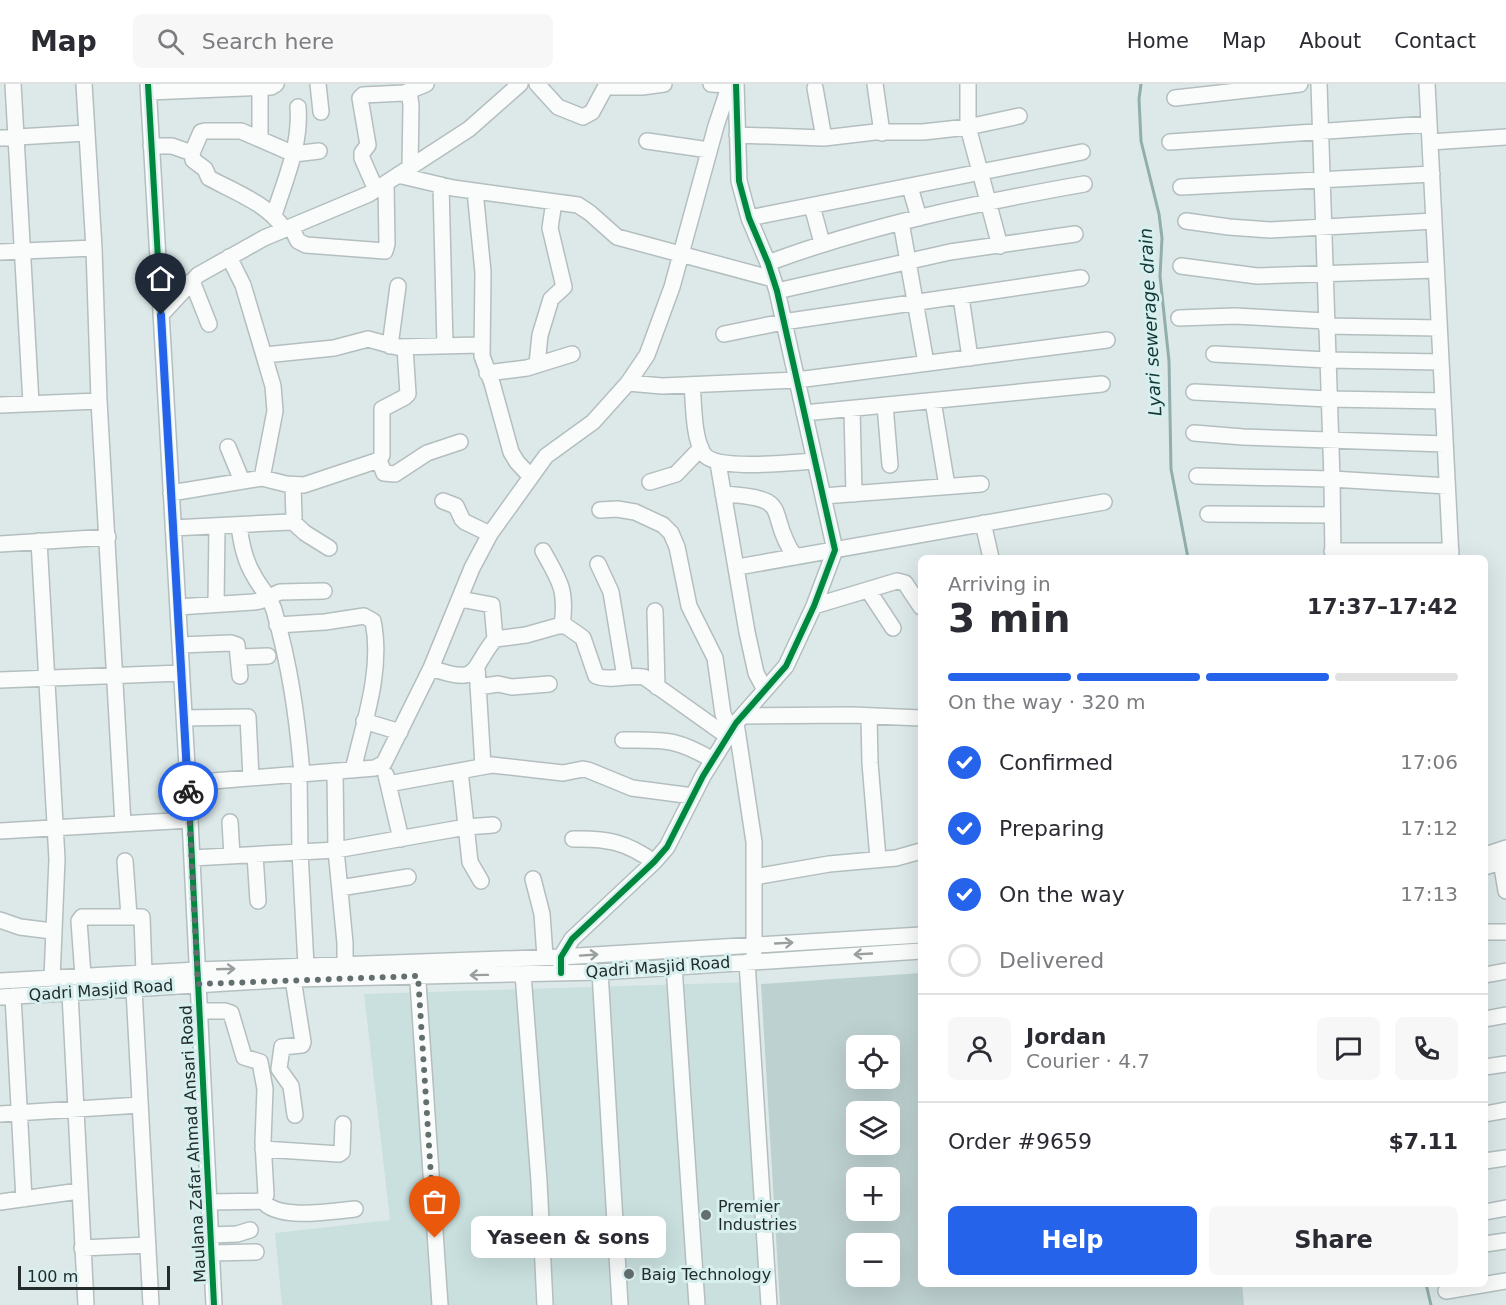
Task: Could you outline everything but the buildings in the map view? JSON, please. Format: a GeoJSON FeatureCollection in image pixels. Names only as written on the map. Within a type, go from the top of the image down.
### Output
{"type":"FeatureCollection","features":[{"type":"Feature","properties":{"kind":"street"},"geometry":{"type":"LineString","coordinates":[[13,84],[31,404]]}},
{"type":"Feature","properties":{"kind":"street"},"geometry":{"type":"LineString","coordinates":[[84,84],[123,824]]}},
{"type":"Feature","properties":{"kind":"street"},"geometry":{"type":"LineString","coordinates":[[318,84],[321,112]]}},
{"type":"Feature","properties":{"kind":"street"},"geometry":{"type":"LineString","coordinates":[[426,84],[409,92],[379,89],[363,95],[360,100],[368,145],[362,153],[362,158],[392,179],[578,205],[617,237],[681,254],[775,285],[908,262],[950,252],[1075,234]]}},
{"type":"Feature","properties":{"kind":"street"},"geometry":{"type":"LineString","coordinates":[[161,315],[192,281],[229,256],[392,179],[469,129],[520,84]]}},
{"type":"Feature","properties":{"kind":"street"},"geometry":{"type":"LineString","coordinates":[[537,84],[558,107],[583,117],[592,112],[605,88],[664,84]]}},
{"type":"Feature","properties":{"kind":"street"},"geometry":{"type":"LineString","coordinates":[[711,84],[732,84]]}},
{"type":"Feature","properties":{"kind":"street"},"geometry":{"type":"LineString","coordinates":[[553,957],[667,847],[693,796],[734,726],[786,666],[814,606],[835,550],[775,285],[749,218],[739,181],[732,84]]}},
{"type":"Feature","properties":{"kind":"street"},"geometry":{"type":"LineString","coordinates":[[188,783],[375,768],[384,763],[431,668],[472,568],[490,534],[546,456],[593,422],[628,383],[647,355],[672,287],[709,150],[732,84]]}},
{"type":"Feature","properties":{"kind":"street"},"geometry":{"type":"LineString","coordinates":[[875,84],[882,133]]}},
{"type":"Feature","properties":{"kind":"street"},"geometry":{"type":"LineString","coordinates":[[972,84],[969,127],[1000,246]]}},
{"type":"Feature","properties":{"kind":"street"},"geometry":{"type":"LineString","coordinates":[[1175,98],[1300,84]]}},
{"type":"Feature","properties":{"kind":"street"},"geometry":{"type":"LineString","coordinates":[[1319,84],[1331,440],[1332,555],[1451,555],[1427,84]]}},
{"type":"Feature","properties":{"kind":"street"},"geometry":{"type":"LineString","coordinates":[[148,88],[268,86],[260,138]]}},
{"type":"Feature","properties":{"kind":"street","name":"Maulana Zafar Ahmad Ansari Road"},"geometry":{"type":"LineString","coordinates":[[148,88],[188,783],[214,1305]]}},
{"type":"Feature","properties":{"kind":"street"},"geometry":{"type":"LineString","coordinates":[[815,88],[824,138]]}},
{"type":"Feature","properties":{"kind":"street"},"geometry":{"type":"LineString","coordinates":[[319,151],[294,154],[237,130],[203,131],[192,153],[193,159],[205,169],[209,178],[274,215],[298,241],[306,245],[385,251],[392,179],[411,105],[409,92]]}},
{"type":"Feature","properties":{"kind":"street"},"geometry":{"type":"LineString","coordinates":[[274,215],[294,154],[298,107]]}},
{"type":"Feature","properties":{"kind":"street"},"geometry":{"type":"LineString","coordinates":[[737,135],[824,138],[875,132],[969,127],[1019,116]]}},
{"type":"Feature","properties":{"kind":"street"},"geometry":{"type":"LineString","coordinates":[[1170,142],[1429,124]]}},
{"type":"Feature","properties":{"kind":"street"},"geometry":{"type":"LineString","coordinates":[[0,138],[87,133]]}},
{"type":"Feature","properties":{"kind":"street"},"geometry":{"type":"LineString","coordinates":[[1430,142],[1506,137]]}},
{"type":"Feature","properties":{"kind":"street"},"geometry":{"type":"LineString","coordinates":[[648,141],[709,150]]}},
{"type":"Feature","properties":{"kind":"street"},"geometry":{"type":"LineString","coordinates":[[152,146],[172,146],[192,153]]}},
{"type":"Feature","properties":{"kind":"street"},"geometry":{"type":"LineString","coordinates":[[749,218],[1082,152]]}},
{"type":"Feature","properties":{"kind":"street"},"geometry":{"type":"LineString","coordinates":[[1181,188],[1432,174]]}},
{"type":"Feature","properties":{"kind":"street"},"geometry":{"type":"LineString","coordinates":[[768,263],[822,243],[901,222],[990,201],[1084,184]]}},
{"type":"Feature","properties":{"kind":"street"},"geometry":{"type":"LineString","coordinates":[[441,185],[445,345]]}},
{"type":"Feature","properties":{"kind":"street"},"geometry":{"type":"LineString","coordinates":[[910,187],[919,218]]}},
{"type":"Feature","properties":{"kind":"street"},"geometry":{"type":"LineString","coordinates":[[475,191],[483,272],[482,356],[511,452],[516,462],[531,477]]}},
{"type":"Feature","properties":{"kind":"street"},"geometry":{"type":"LineString","coordinates":[[537,364],[540,335],[551,299],[564,287],[550,228],[554,202]]}},
{"type":"Feature","properties":{"kind":"street"},"geometry":{"type":"LineString","coordinates":[[812,206],[822,243]]}},
{"type":"Feature","properties":{"kind":"street"},"geometry":{"type":"LineString","coordinates":[[1186,221],[1270,230],[1323,225],[1434,221]]}},
{"type":"Feature","properties":{"kind":"street"},"geometry":{"type":"LineString","coordinates":[[901,222],[926,363]]}},
{"type":"Feature","properties":{"kind":"street"},"geometry":{"type":"LineString","coordinates":[[0,252],[93,248]]}},
{"type":"Feature","properties":{"kind":"street"},"geometry":{"type":"LineString","coordinates":[[229,256],[243,285],[273,386],[275,411],[262,478]]}},
{"type":"Feature","properties":{"kind":"street"},"geometry":{"type":"LineString","coordinates":[[1181,266],[1257,276],[1436,270]]}},
{"type":"Feature","properties":{"kind":"street"},"geometry":{"type":"LineString","coordinates":[[724,334],[783,322],[1081,278]]}},
{"type":"Feature","properties":{"kind":"street"},"geometry":{"type":"LineString","coordinates":[[192,281],[209,324]]}},
{"type":"Feature","properties":{"kind":"street"},"geometry":{"type":"LineString","coordinates":[[171,493],[262,478],[293,485],[317,482],[378,460],[382,455],[382,409],[408,394],[398,346],[398,285]]}},
{"type":"Feature","properties":{"kind":"street"},"geometry":{"type":"LineString","coordinates":[[961,297],[970,358]]}},
{"type":"Feature","properties":{"kind":"street"},"geometry":{"type":"LineString","coordinates":[[1179,318],[1235,316],[1326,324],[1439,328]]}},
{"type":"Feature","properties":{"kind":"street"},"geometry":{"type":"LineString","coordinates":[[265,355],[334,348],[368,339],[398,346],[481,345]]}},
{"type":"Feature","properties":{"kind":"street"},"geometry":{"type":"LineString","coordinates":[[628,383],[662,386],[797,380],[1107,340]]}},
{"type":"Feature","properties":{"kind":"street"},"geometry":{"type":"LineString","coordinates":[[487,373],[527,368],[572,354]]}},
{"type":"Feature","properties":{"kind":"street"},"geometry":{"type":"LineString","coordinates":[[1214,354],[1327,360],[1441,362]]}},
{"type":"Feature","properties":{"kind":"street"},"geometry":{"type":"LineString","coordinates":[[804,413],[1102,384]]}},
{"type":"Feature","properties":{"kind":"street"},"geometry":{"type":"LineString","coordinates":[[692,385],[695,424],[701,448],[707,459],[718,463],[749,464],[815,461]]}},
{"type":"Feature","properties":{"kind":"street"},"geometry":{"type":"LineString","coordinates":[[1194,392],[1328,399],[1443,401]]}},
{"type":"Feature","properties":{"kind":"street"},"geometry":{"type":"LineString","coordinates":[[0,405],[99,401]]}},
{"type":"Feature","properties":{"kind":"street"},"geometry":{"type":"LineString","coordinates":[[933,401],[946,486]]}},
{"type":"Feature","properties":{"kind":"street"},"geometry":{"type":"LineString","coordinates":[[885,405],[890,465]]}},
{"type":"Feature","properties":{"kind":"street"},"geometry":{"type":"LineString","coordinates":[[852,409],[854,494]]}},
{"type":"Feature","properties":{"kind":"street"},"geometry":{"type":"LineString","coordinates":[[1194,433],[1445,444]]}},
{"type":"Feature","properties":{"kind":"street"},"geometry":{"type":"LineString","coordinates":[[378,460],[384,473],[395,474],[427,453],[460,442]]}},
{"type":"Feature","properties":{"kind":"street"},"geometry":{"type":"LineString","coordinates":[[228,447],[242,481]]}},
{"type":"Feature","properties":{"kind":"street"},"geometry":{"type":"LineString","coordinates":[[650,482],[676,474],[701,448]]}},
{"type":"Feature","properties":{"kind":"street"},"geometry":{"type":"LineString","coordinates":[[718,463],[753,662],[759,681],[765,690]]}},
{"type":"Feature","properties":{"kind":"street"},"geometry":{"type":"LineString","coordinates":[[1197,476],[1332,479],[1447,486]]}},
{"type":"Feature","properties":{"kind":"street"},"geometry":{"type":"LineString","coordinates":[[823,496],[981,484]]}},
{"type":"Feature","properties":{"kind":"street"},"geometry":{"type":"LineString","coordinates":[[173,528],[285,524],[294,518],[293,485]]}},
{"type":"Feature","properties":{"kind":"street"},"geometry":{"type":"LineString","coordinates":[[723,494],[751,496],[770,503],[776,508],[787,543],[795,557]]}},
{"type":"Feature","properties":{"kind":"street"},"geometry":{"type":"LineString","coordinates":[[443,501],[456,506],[465,522],[490,534]]}},
{"type":"Feature","properties":{"kind":"street"},"geometry":{"type":"LineString","coordinates":[[738,567],[1104,502]]}},
{"type":"Feature","properties":{"kind":"street"},"geometry":{"type":"LineString","coordinates":[[600,510],[617,509],[635,512],[663,525],[671,533],[677,547],[689,606],[715,658],[723,714],[734,726],[754,842],[754,944],[751,962],[769,1305]]}},
{"type":"Feature","properties":{"kind":"street"},"geometry":{"type":"LineString","coordinates":[[1208,514],[1331,515]]}},
{"type":"Feature","properties":{"kind":"street"},"geometry":{"type":"LineString","coordinates":[[292,521],[305,533],[329,548]]}},
{"type":"Feature","properties":{"kind":"street"},"geometry":{"type":"LineString","coordinates":[[982,524],[990,555]]}},
{"type":"Feature","properties":{"kind":"street"},"geometry":{"type":"LineString","coordinates":[[239,525],[242,546],[249,565],[274,609],[294,692],[300,774],[300,852],[306,966]]}},
{"type":"Feature","properties":{"kind":"street"},"geometry":{"type":"LineString","coordinates":[[216,604],[217,526]]}},
{"type":"Feature","properties":{"kind":"street"},"geometry":{"type":"LineString","coordinates":[[0,544],[108,537]]}},
{"type":"Feature","properties":{"kind":"street"},"geometry":{"type":"LineString","coordinates":[[39,541],[57,867],[52,931],[52,978]]}},
{"type":"Feature","properties":{"kind":"street"},"geometry":{"type":"LineString","coordinates":[[543,551],[563,590],[565,606],[562,626]]}},
{"type":"Feature","properties":{"kind":"street"},"geometry":{"type":"LineString","coordinates":[[598,564],[611,592],[625,677]]}},
{"type":"Feature","properties":{"kind":"street"},"geometry":{"type":"LineString","coordinates":[[814,606],[901,581],[905,583],[918,602]]}},
{"type":"Feature","properties":{"kind":"street"},"geometry":{"type":"LineString","coordinates":[[868,590],[893,628]]}},
{"type":"Feature","properties":{"kind":"street"},"geometry":{"type":"LineString","coordinates":[[178,607],[254,602],[280,592],[324,591]]}},
{"type":"Feature","properties":{"kind":"street"},"geometry":{"type":"LineString","coordinates":[[431,668],[461,675],[472,672],[477,668],[495,639],[492,605],[460,599]]}},
{"type":"Feature","properties":{"kind":"street"},"geometry":{"type":"LineString","coordinates":[[655,611],[657,687]]}},
{"type":"Feature","properties":{"kind":"street"},"geometry":{"type":"LineString","coordinates":[[277,625],[369,617],[373,621],[376,657],[353,770]]}},
{"type":"Feature","properties":{"kind":"street"},"geometry":{"type":"LineString","coordinates":[[495,639],[526,635],[562,626],[583,638],[596,676],[608,679],[644,677],[657,687],[734,726],[869,716],[918,718]]}},
{"type":"Feature","properties":{"kind":"street"},"geometry":{"type":"LineString","coordinates":[[180,645],[237,645],[240,676]]}},
{"type":"Feature","properties":{"kind":"street"},"geometry":{"type":"LineString","coordinates":[[238,657],[268,656]]}},
{"type":"Feature","properties":{"kind":"street"},"geometry":{"type":"LineString","coordinates":[[477,668],[483,766]]}},
{"type":"Feature","properties":{"kind":"street"},"geometry":{"type":"LineString","coordinates":[[0,680],[182,673]]}},
{"type":"Feature","properties":{"kind":"street"},"geometry":{"type":"LineString","coordinates":[[478,687],[498,684],[512,687],[549,684]]}},
{"type":"Feature","properties":{"kind":"street"},"geometry":{"type":"LineString","coordinates":[[869,716],[878,860]]}},
{"type":"Feature","properties":{"kind":"street"},"geometry":{"type":"LineString","coordinates":[[184,718],[248,717],[251,778]]}},
{"type":"Feature","properties":{"kind":"street"},"geometry":{"type":"LineString","coordinates":[[364,721],[400,732]]}},
{"type":"Feature","properties":{"kind":"street"},"geometry":{"type":"LineString","coordinates":[[623,740],[673,741],[686,745],[713,760]]}},
{"type":"Feature","properties":{"kind":"street"},"geometry":{"type":"LineString","coordinates":[[384,763],[401,839]]}},
{"type":"Feature","properties":{"kind":"street"},"geometry":{"type":"LineString","coordinates":[[388,784],[483,766],[563,773],[583,769],[632,788],[693,796]]}},
{"type":"Feature","properties":{"kind":"street"},"geometry":{"type":"LineString","coordinates":[[335,771],[336,850],[345,964]]}},
{"type":"Feature","properties":{"kind":"street"},"geometry":{"type":"LineString","coordinates":[[460,771],[470,862],[480,881]]}},
{"type":"Feature","properties":{"kind":"street"},"geometry":{"type":"LineString","coordinates":[[0,831],[190,820]]}},
{"type":"Feature","properties":{"kind":"street"},"geometry":{"type":"LineString","coordinates":[[230,822],[231,856]]}},
{"type":"Feature","properties":{"kind":"street"},"geometry":{"type":"LineString","coordinates":[[192,858],[336,850],[466,827],[493,825]]}},
{"type":"Feature","properties":{"kind":"street"},"geometry":{"type":"LineString","coordinates":[[573,839],[612,840],[654,862]]}},
{"type":"Feature","properties":{"kind":"street"},"geometry":{"type":"LineString","coordinates":[[754,877],[829,864],[896,858],[918,852]]}},
{"type":"Feature","properties":{"kind":"street"},"geometry":{"type":"LineString","coordinates":[[255,855],[258,901]]}},
{"type":"Feature","properties":{"kind":"street"},"geometry":{"type":"LineString","coordinates":[[1488,855],[1504,856]]}},
{"type":"Feature","properties":{"kind":"street"},"geometry":{"type":"LineString","coordinates":[[1488,865],[1504,856]]}},
{"type":"Feature","properties":{"kind":"street"},"geometry":{"type":"LineString","coordinates":[[1504,856],[1506,891]]}},
{"type":"Feature","properties":{"kind":"street"},"geometry":{"type":"LineString","coordinates":[[125,861],[129,916]]}},
{"type":"Feature","properties":{"kind":"street"},"geometry":{"type":"LineString","coordinates":[[340,888],[408,877]]}},
{"type":"Feature","properties":{"kind":"street"},"geometry":{"type":"LineString","coordinates":[[533,879],[553,957],[561,973]]}},
{"type":"Feature","properties":{"kind":"street"},"geometry":{"type":"LineString","coordinates":[[83,976],[80,918],[140,916],[143,920],[144,973]]}},
{"type":"Feature","properties":{"kind":"street"},"geometry":{"type":"LineString","coordinates":[[0,920],[20,927],[52,931]]}},
{"type":"Feature","properties":{"kind":"street"},"geometry":{"type":"LineString","coordinates":[[1488,932],[1506,932]]}},
{"type":"Feature","properties":{"kind":"street","name":"Qadri Masjid Road"},"geometry":{"type":"LineString","coordinates":[[0,981],[144,973],[198,977],[293,979],[553,957],[918,934]]}},
{"type":"Feature","properties":{"kind":"street","name":"Qadri Masjid Road"},"geometry":{"type":"LineString","coordinates":[[7,997],[134,990],[198,977],[345,964],[523,974],[600,972],[918,951]]}},
{"type":"Feature","properties":{"kind":"street"},"geometry":{"type":"LineString","coordinates":[[674,966],[697,1305]]}},
{"type":"Feature","properties":{"kind":"street"},"geometry":{"type":"LineString","coordinates":[[417,969],[440,1305]]}},
{"type":"Feature","properties":{"kind":"street"},"geometry":{"type":"LineString","coordinates":[[600,972],[620,1305]]}},
{"type":"Feature","properties":{"kind":"street"},"geometry":{"type":"LineString","coordinates":[[1488,975],[1506,972]]}},
{"type":"Feature","properties":{"kind":"street"},"geometry":{"type":"LineString","coordinates":[[523,974],[539,1181],[545,1305]]}},
{"type":"Feature","properties":{"kind":"street"},"geometry":{"type":"LineString","coordinates":[[293,979],[303,1042],[302,1046],[282,1047],[279,1066],[280,1073],[291,1086],[295,1115]]}},
{"type":"Feature","properties":{"kind":"street"},"geometry":{"type":"LineString","coordinates":[[134,990],[151,1305]]}},
{"type":"Feature","properties":{"kind":"street"},"geometry":{"type":"LineString","coordinates":[[70,993],[86,1305]]}},
{"type":"Feature","properties":{"kind":"street"},"geometry":{"type":"LineString","coordinates":[[7,997],[20,1112],[24,1199]]}},
{"type":"Feature","properties":{"kind":"street"},"geometry":{"type":"LineString","coordinates":[[199,1011],[231,1013],[244,1057],[260,1062],[265,1099],[263,1149],[267,1189],[263,1201]]}},
{"type":"Feature","properties":{"kind":"street"},"geometry":{"type":"LineString","coordinates":[[1488,1018],[1506,1015]]}},
{"type":"Feature","properties":{"kind":"street"},"geometry":{"type":"LineString","coordinates":[[1488,1066],[1506,1064]]}},
{"type":"Feature","properties":{"kind":"street"},"geometry":{"type":"LineString","coordinates":[[0,1114],[140,1105]]}},
{"type":"Feature","properties":{"kind":"street"},"geometry":{"type":"LineString","coordinates":[[1488,1113],[1506,1110]]}},
{"type":"Feature","properties":{"kind":"street"},"geometry":{"type":"LineString","coordinates":[[263,1149],[339,1154],[342,1152],[343,1124]]}},
{"type":"Feature","properties":{"kind":"street"},"geometry":{"type":"LineString","coordinates":[[1488,1161],[1506,1158]]}},
{"type":"Feature","properties":{"kind":"street"},"geometry":{"type":"LineString","coordinates":[[0,1202],[79,1191]]}},
{"type":"Feature","properties":{"kind":"street"},"geometry":{"type":"LineString","coordinates":[[209,1202],[263,1201]]}},
{"type":"Feature","properties":{"kind":"street"},"geometry":{"type":"LineString","coordinates":[[263,1201],[267,1206],[280,1212],[355,1209]]}},
{"type":"Feature","properties":{"kind":"street"},"geometry":{"type":"LineString","coordinates":[[1488,1211],[1506,1208]]}},
{"type":"Feature","properties":{"kind":"street"},"geometry":{"type":"LineString","coordinates":[[211,1235],[237,1234],[250,1230]]}},
{"type":"Feature","properties":{"kind":"street"},"geometry":{"type":"LineString","coordinates":[[1488,1244],[1506,1241]]}},
{"type":"Feature","properties":{"kind":"street"},"geometry":{"type":"LineString","coordinates":[[82,1248],[148,1245]]}},
{"type":"Feature","properties":{"kind":"street"},"geometry":{"type":"LineString","coordinates":[[212,1253],[256,1252]]}},
{"type":"Feature","properties":{"kind":"street"},"geometry":{"type":"LineString","coordinates":[[1488,1284],[1506,1281]]}},
{"type":"Feature","properties":{"kind":"street"},"geometry":{"type":"LineString","coordinates":[[1446,1291],[1470,1287]]}},
{"type":"Feature","properties":{"kind":"shaded area"},"geometry":{"type":"Polygon","coordinates":[[[918,973],[918,1287],[1242,1287],[1244,1305],[780,1305],[761,984],[918,973]]]}},
{"type":"Feature","properties":{"kind":"shaded area"},"geometry":{"type":"Polygon","coordinates":[[[754,982],[773,1305],[282,1305],[275,1233],[390,1220],[364,994],[754,982]]]}},
{"type":"Feature","properties":{"kind":"waterway","name":"Lyari sewerage drain"},"geometry":{"type":"LineString","coordinates":[[1141,84],[1139,99],[1141,141],[1159,214],[1162,238],[1160,276],[1169,361],[1171,469],[1187,555]]}},
{"type":"Feature","properties":{"kind":"waterway","name":"Lyari sewerage drain"},"geometry":{"type":"LineString","coordinates":[[1427,1287],[1431,1305]]}},
{"type":"Feature","properties":{"kind":"cycle path"},"geometry":{"type":"LineString","coordinates":[[148,84],[190,820],[214,1305]]}},
{"type":"Feature","properties":{"kind":"cycle path"},"geometry":{"type":"LineString","coordinates":[[561,973],[561,957],[572,939],[667,847],[703,776],[736,723],[786,666],[814,606],[835,550],[777,291],[749,218],[739,181],[736,84]]}},
{"type":"Feature","properties":{"kind":"way so far"},"geometry":{"type":"LineString","coordinates":[[188,791],[198,984],[418,976],[435,1238]]}},
{"type":"Feature","properties":{"kind":"place","name":"Premier Industries"},"geometry":{"type":"Point","coordinates":[706,1215]}},
{"type":"Feature","properties":{"kind":"place","name":"Yaseen & sons"},"geometry":{"type":"Point","coordinates":[435,1238]}},
{"type":"Feature","properties":{"kind":"place","name":"Baig Technology"},"geometry":{"type":"Point","coordinates":[629,1274]}},
{"type":"Feature","properties":{"kind":"route"},"geometry":{"type":"LineString","coordinates":[[161,315],[188,791]]}}]}
